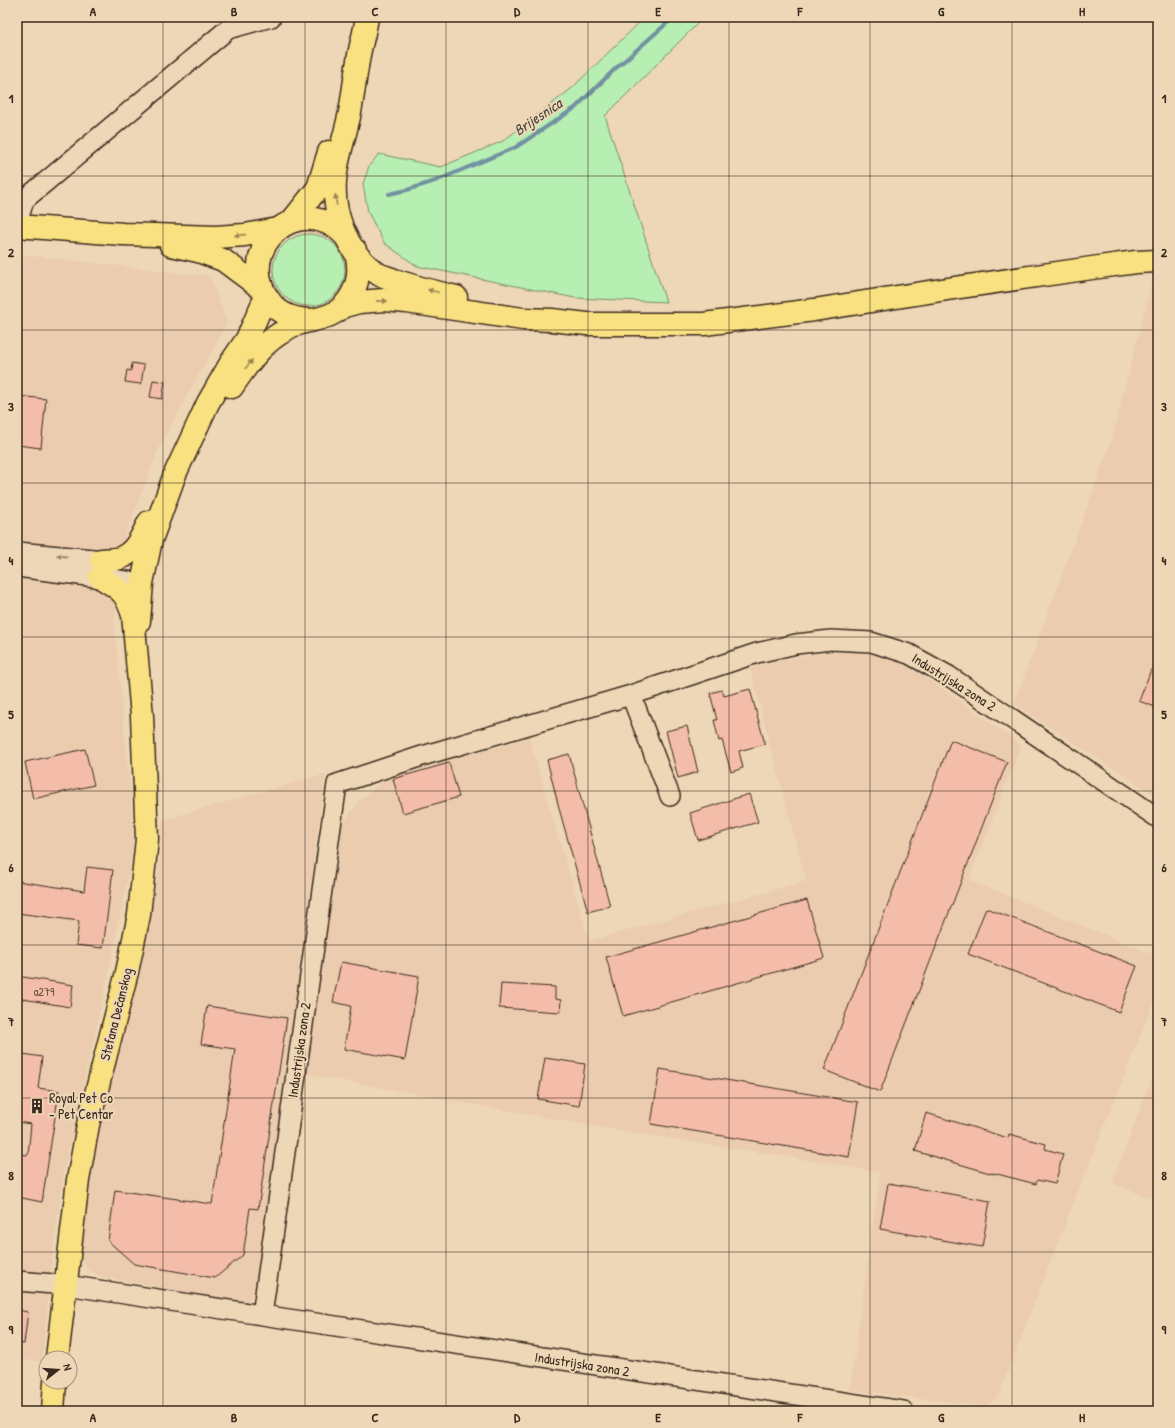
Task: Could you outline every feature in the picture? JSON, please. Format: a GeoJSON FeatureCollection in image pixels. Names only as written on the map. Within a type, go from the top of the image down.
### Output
{"type":"FeatureCollection","features":[{"type":"Feature","properties":{"kind":"main road"},"geometry":{"type":"LineString","coordinates":[[184,452],[245,369],[267,343],[292,326],[332,314],[344,306],[353,294],[358,280],[358,265],[338,213],[335,194],[336,172],[350,113],[358,60],[366,24]]}},
{"type":"Feature","properties":{"kind":"main road"},"geometry":{"type":"LineString","coordinates":[[318,319],[303,320],[288,316],[275,308],[264,292],[258,276],[258,263],[262,250],[269,238],[285,226],[318,188],[339,113],[358,60]]}},
{"type":"Feature","properties":{"kind":"main road"},"geometry":{"type":"LineString","coordinates":[[17,225],[38,228],[123,234],[215,237],[245,235],[285,226],[306,219],[321,221],[335,227],[370,268],[382,275],[401,282],[552,320]]}},
{"type":"Feature","properties":{"kind":"main road"},"geometry":{"type":"LineString","coordinates":[[123,234],[198,251],[224,260],[264,292]]}},
{"type":"Feature","properties":{"kind":"main road"},"geometry":{"type":"LineString","coordinates":[[344,306],[375,300],[407,302],[522,319],[552,320],[587,324],[704,324],[814,310],[1092,268],[1136,262],[1158,262]]}},
{"type":"Feature","properties":{"kind":"main road"},"geometry":{"type":"LineString","coordinates":[[139,669],[139,624],[144,573],[151,540],[159,515],[184,452],[208,403],[232,361],[247,339],[264,292]]}},
{"type":"Feature","properties":{"kind":"main road"},"geometry":{"type":"LineString","coordinates":[[139,669],[133,615],[128,599],[100,569],[129,553],[137,544],[159,500],[175,474]]}},
{"type":"Feature","properties":{"kind":"main road","name":"Stefana Dečanskog"},"geometry":{"type":"LineString","coordinates":[[58,1350],[78,1180],[88,1125],[127,972],[139,915],[147,838],[139,669]]}},
{"type":"Feature","properties":{"kind":"main road"},"geometry":{"type":"LineString","coordinates":[[53,1411],[54,1390]]}},
{"type":"Feature","properties":{"kind":"street"},"geometry":{"type":"LineString","coordinates":[[17,225],[24,200],[228,29],[271,17]]}},
{"type":"Feature","properties":{"kind":"street"},"geometry":{"type":"LineString","coordinates":[[17,552],[100,569]]}},
{"type":"Feature","properties":{"kind":"street"},"geometry":{"type":"LineString","coordinates":[[17,568],[100,569],[144,573]]}},
{"type":"Feature","properties":{"kind":"street","name":"Industrijska zona 2"},"geometry":{"type":"LineString","coordinates":[[262,1315],[337,784],[422,756],[631,695],[745,657],[796,644],[831,640],[870,642],[909,654],[949,676],[1158,818]]}},
{"type":"Feature","properties":{"kind":"street"},"geometry":{"type":"LineString","coordinates":[[631,695],[670,796]]}},
{"type":"Feature","properties":{"kind":"street","name":"Industrijska zona 2"},"geometry":{"type":"LineString","coordinates":[[17,1281],[66,1285],[903,1411]]}},
{"type":"Feature","properties":{"kind":"shaded area"},"geometry":{"type":"Polygon","coordinates":[[[24,255],[210,276],[227,323],[160,445],[124,539],[114,622],[131,800],[133,851],[108,975],[64,1171],[53,1252],[43,1350],[38,1350],[38,1361],[17,1360],[17,297],[24,255]]]}},
{"type":"Feature","properties":{"kind":"shaded area"},"geometry":{"type":"Polygon","coordinates":[[[1153,278],[1158,278],[1158,797],[1014,704],[1111,442],[1153,278]]]}},
{"type":"Feature","properties":{"kind":"shaded area"},"geometry":{"type":"Polygon","coordinates":[[[850,651],[886,657],[916,670],[1021,745],[969,880],[1158,956],[1158,991],[999,1394],[992,1402],[985,1406],[850,1390],[880,1173],[857,1168],[621,1131],[305,1074],[336,835],[358,802],[388,777],[529,738],[589,941],[806,881],[750,668],[797,657],[850,651]]]}},
{"type":"Feature","properties":{"kind":"shaded area"},"geometry":{"type":"Polygon","coordinates":[[[325,774],[257,1289],[248,1300],[241,1304],[213,1301],[157,1287],[103,1277],[88,1270],[82,1259],[87,1205],[98,1140],[111,1080],[136,988],[150,925],[161,849],[162,820],[325,774]]]}},
{"type":"Feature","properties":{"kind":"shaded area"},"geometry":{"type":"Polygon","coordinates":[[[1158,1062],[1158,1201],[1112,1183],[1158,1062]]]}},
{"type":"Feature","properties":{"kind":"green space"},"geometry":{"type":"Polygon","coordinates":[[[645,17],[704,17],[605,116],[666,302],[575,298],[417,266],[384,243],[368,212],[363,184],[369,166],[379,154],[441,167],[503,141],[571,89],[645,17]]]}},
{"type":"Feature","properties":{"kind":"green space"},"geometry":{"type":"Polygon","coordinates":[[[309,234],[329,240],[339,250],[345,270],[339,290],[329,300],[309,306],[289,300],[279,290],[273,270],[279,250],[289,240],[309,234]]]}},
{"type":"Feature","properties":{"kind":"building"},"geometry":{"type":"Polygon","coordinates":[[[132,363],[144,365],[141,384],[125,382],[127,370],[131,371],[132,363]]]}},
{"type":"Feature","properties":{"kind":"building"},"geometry":{"type":"Polygon","coordinates":[[[153,380],[165,382],[162,399],[150,397],[153,380]]]}},
{"type":"Feature","properties":{"kind":"building"},"geometry":{"type":"Polygon","coordinates":[[[18,396],[46,399],[41,448],[17,445],[18,396]]]}},
{"type":"Feature","properties":{"kind":"building"},"geometry":{"type":"Polygon","coordinates":[[[1158,654],[1158,708],[1139,701],[1158,654]]]}},
{"type":"Feature","properties":{"kind":"building"},"geometry":{"type":"Polygon","coordinates":[[[750,689],[765,744],[739,751],[743,768],[731,772],[722,740],[719,741],[714,720],[717,720],[710,693],[722,690],[724,696],[750,689]]]}},
{"type":"Feature","properties":{"kind":"building"},"geometry":{"type":"Polygon","coordinates":[[[687,726],[698,772],[678,778],[666,731],[687,726]]]}},
{"type":"Feature","properties":{"kind":"building"},"geometry":{"type":"Polygon","coordinates":[[[951,740],[1007,762],[880,1092],[824,1070],[951,740]]]}},
{"type":"Feature","properties":{"kind":"building"},"geometry":{"type":"Polygon","coordinates":[[[85,749],[94,785],[33,799],[25,762],[85,749]]]}},
{"type":"Feature","properties":{"kind":"building"},"geometry":{"type":"Polygon","coordinates":[[[569,754],[610,906],[588,912],[547,760],[569,754]]]}},
{"type":"Feature","properties":{"kind":"building"},"geometry":{"type":"Polygon","coordinates":[[[449,763],[459,797],[403,813],[393,779],[449,763]]]}},
{"type":"Feature","properties":{"kind":"building"},"geometry":{"type":"Polygon","coordinates":[[[749,794],[758,822],[698,840],[690,813],[749,794]]]}},
{"type":"Feature","properties":{"kind":"building"},"geometry":{"type":"Polygon","coordinates":[[[87,867],[113,870],[103,948],[76,945],[79,921],[17,913],[17,881],[84,891],[87,867]]]}},
{"type":"Feature","properties":{"kind":"building"},"geometry":{"type":"Polygon","coordinates":[[[807,900],[824,958],[623,1016],[606,957],[807,900]]]}},
{"type":"Feature","properties":{"kind":"building"},"geometry":{"type":"Polygon","coordinates":[[[986,908],[1137,966],[1119,1012],[968,954],[986,908]]]}},
{"type":"Feature","properties":{"kind":"building"},"geometry":{"type":"Polygon","coordinates":[[[341,962],[419,976],[405,1060],[344,1049],[351,1006],[333,1002],[341,962]]]}},
{"type":"Feature","properties":{"kind":"building"},"geometry":{"type":"Polygon","coordinates":[[[17,976],[73,985],[70,1007],[17,998],[17,976]]]}},
{"type":"Feature","properties":{"kind":"building"},"geometry":{"type":"Polygon","coordinates":[[[501,984],[555,987],[555,999],[561,1000],[560,1012],[499,1008],[501,984]]]}},
{"type":"Feature","properties":{"kind":"building"},"geometry":{"type":"Polygon","coordinates":[[[207,1006],[287,1018],[258,1209],[250,1208],[243,1255],[215,1278],[134,1264],[108,1241],[115,1190],[212,1204],[235,1049],[201,1044],[207,1006]]]}},
{"type":"Feature","properties":{"kind":"building"},"geometry":{"type":"Polygon","coordinates":[[[17,1053],[42,1057],[38,1088],[59,1091],[42,1202],[17,1197],[17,1154],[28,1155],[31,1124],[17,1122],[17,1053]]]}},
{"type":"Feature","properties":{"kind":"building"},"geometry":{"type":"Polygon","coordinates":[[[545,1058],[585,1064],[579,1106],[538,1099],[545,1058]]]}},
{"type":"Feature","properties":{"kind":"building"},"geometry":{"type":"Polygon","coordinates":[[[660,1069],[858,1102],[849,1157],[651,1124],[660,1069]]]}},
{"type":"Feature","properties":{"kind":"building"},"geometry":{"type":"Polygon","coordinates":[[[926,1113],[1008,1138],[1009,1134],[1046,1144],[1045,1149],[1063,1154],[1055,1184],[1037,1180],[1036,1184],[993,1174],[915,1151],[926,1113]]]}},
{"type":"Feature","properties":{"kind":"building"},"geometry":{"type":"Polygon","coordinates":[[[888,1183],[990,1201],[982,1247],[880,1229],[888,1183]]]}},
{"type":"Feature","properties":{"kind":"building"},"geometry":{"type":"Polygon","coordinates":[[[17,1310],[28,1312],[24,1344],[17,1343],[17,1310]]]}},
{"type":"Feature","properties":{"kind":"waterway","name":"Brijesnica"},"geometry":{"type":"LineString","coordinates":[[389,194],[438,180],[516,147],[575,108],[615,69],[674,17]]}},
{"type":"Feature","properties":{"kind":"place","name":"Royal Pet Co - Pet Centar"},"geometry":{"type":"Point","coordinates":[37,1106]}}]}
